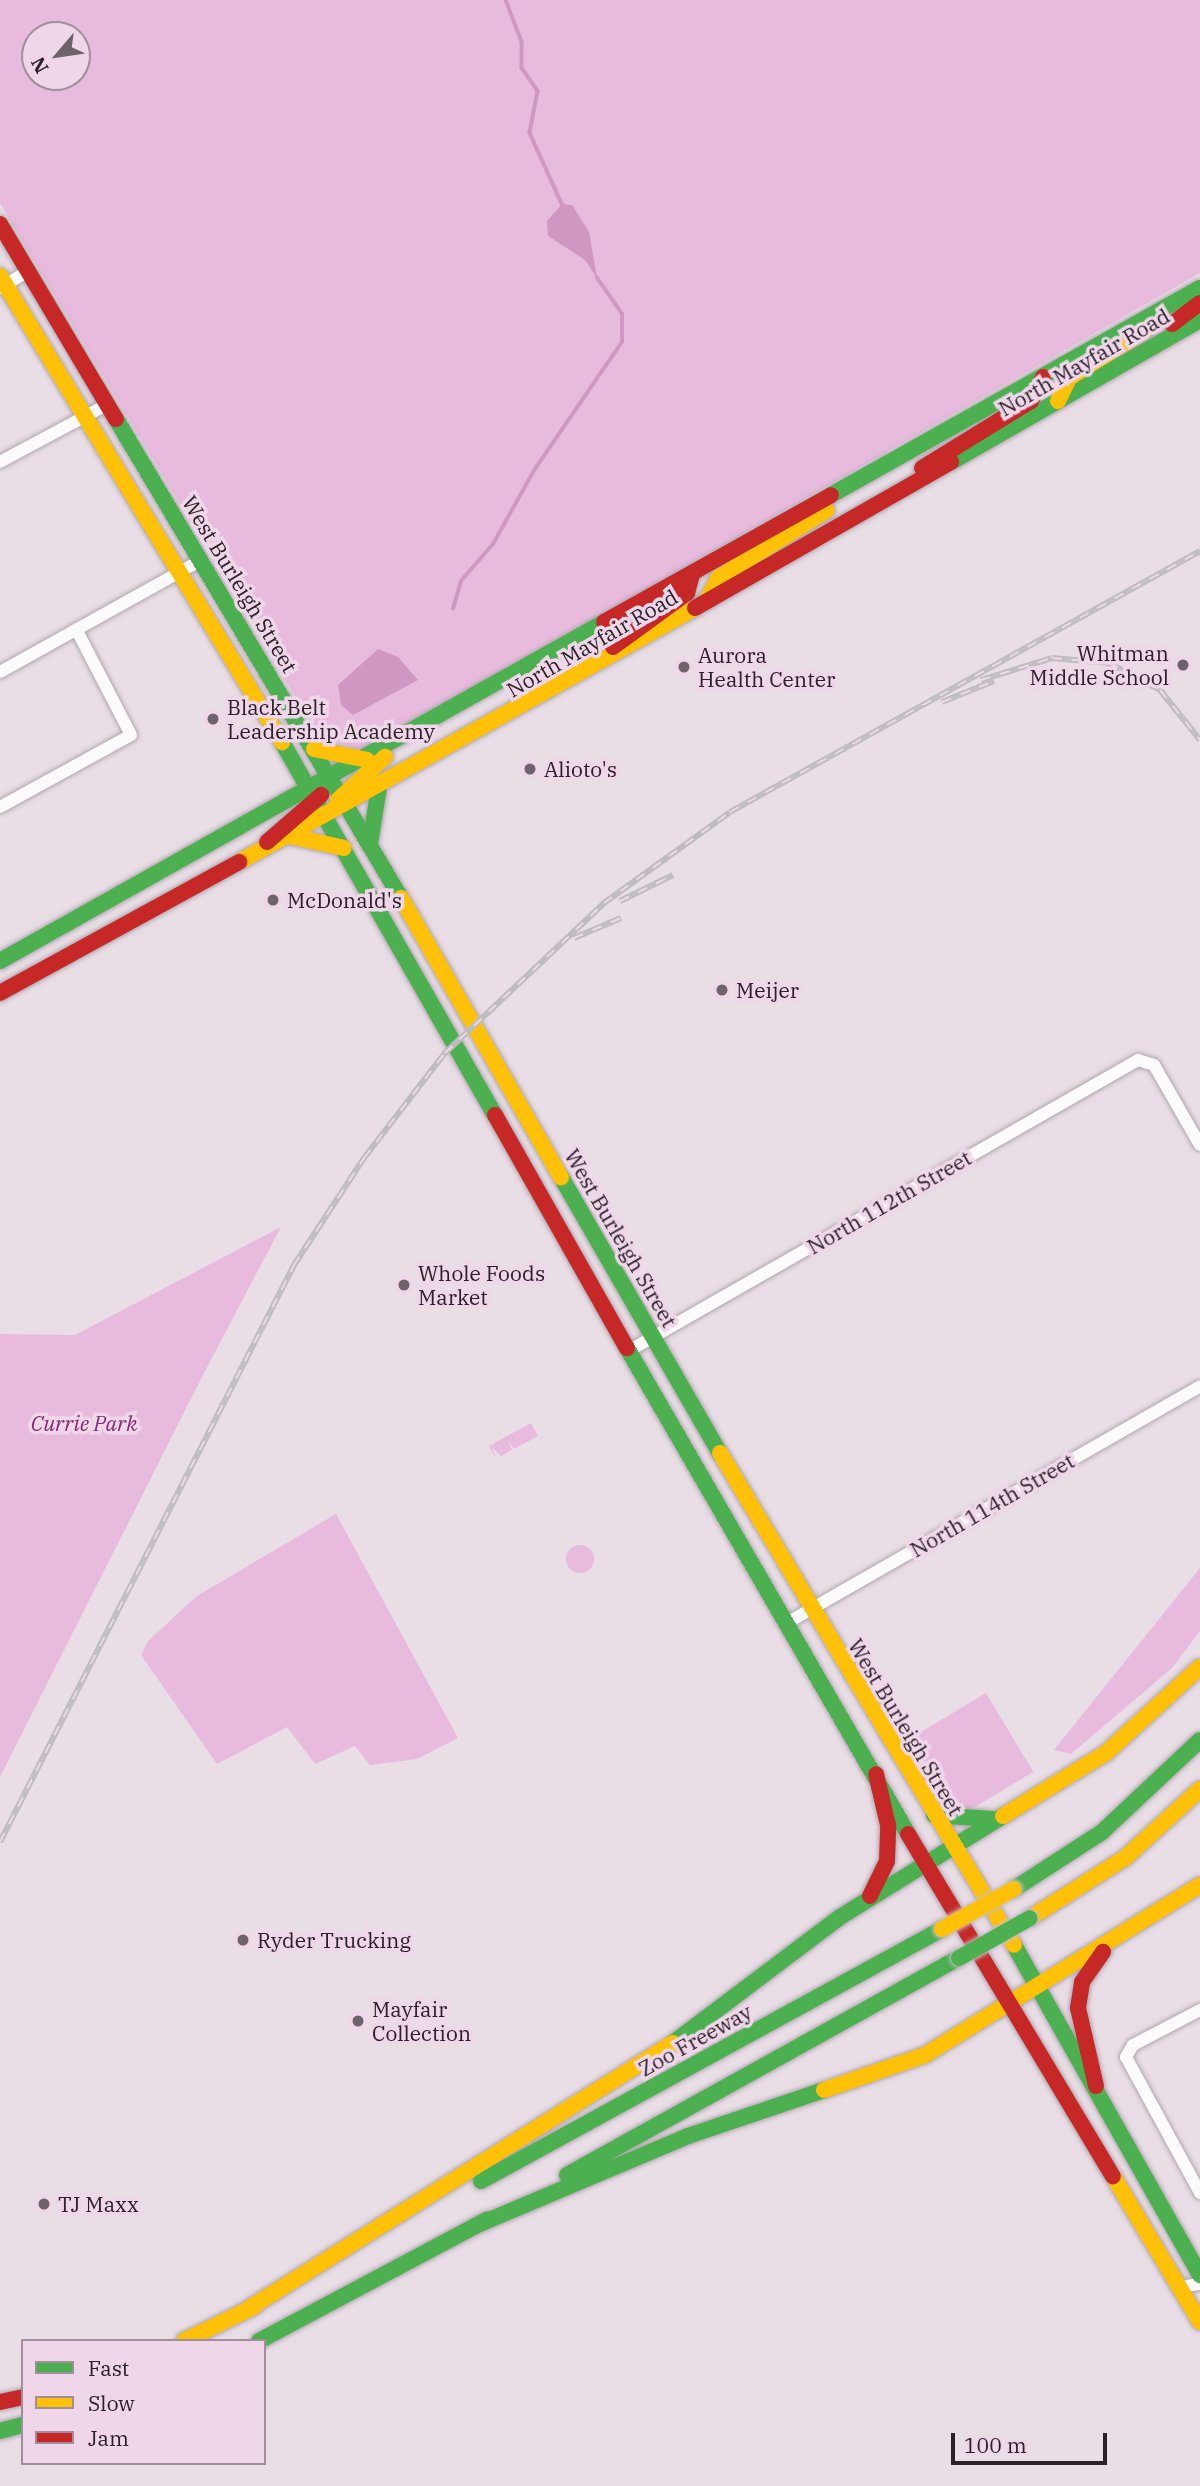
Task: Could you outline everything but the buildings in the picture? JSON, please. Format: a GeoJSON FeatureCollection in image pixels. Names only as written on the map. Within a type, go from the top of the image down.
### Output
{"type":"FeatureCollection","features":[{"type":"Feature","properties":{"kind":"main road","name":"West Burleigh Street"},"geometry":{"type":"LineString","coordinates":[[0,224],[333,779],[812,1609],[1038,1985],[1198,2268]]}},
{"type":"Feature","properties":{"kind":"main road","name":"West Burleigh Street"},"geometry":{"type":"LineString","coordinates":[[2,283],[86,415],[179,575],[314,796],[632,1349],[785,1624],[928,1862],[1009,2007],[1200,2322]]}},
{"type":"Feature","properties":{"kind":"main road"},"geometry":{"type":"LineString","coordinates":[[1128,361],[1196,295]]}},
{"type":"Feature","properties":{"kind":"main road"},"geometry":{"type":"LineString","coordinates":[[1058,401],[1069,378],[1129,344],[1196,295]]}},
{"type":"Feature","properties":{"kind":"main road","name":"North Mayfair Road"},"geometry":{"type":"LineString","coordinates":[[333,779],[1043,377],[1196,295]]}},
{"type":"Feature","properties":{"kind":"main road","name":"North Mayfair Road"},"geometry":{"type":"LineString","coordinates":[[345,800],[379,787],[1200,320]]}},
{"type":"Feature","properties":{"kind":"main road"},"geometry":{"type":"LineString","coordinates":[[875,505],[948,447],[1031,401],[1043,377]]}},
{"type":"Feature","properties":{"kind":"main road"},"geometry":{"type":"LineString","coordinates":[[706,603],[718,578],[801,531],[868,476]]}},
{"type":"Feature","properties":{"kind":"main road"},"geometry":{"type":"LineString","coordinates":[[598,664],[622,636],[687,593],[692,574]]}},
{"type":"Feature","properties":{"kind":"main road"},"geometry":{"type":"LineString","coordinates":[[0,993],[326,817],[401,741]]}},
{"type":"Feature","properties":{"kind":"main road"},"geometry":{"type":"LineString","coordinates":[[314,749],[367,760]]}},
{"type":"Feature","properties":{"kind":"main road"},"geometry":{"type":"LineString","coordinates":[[254,856],[333,779]]}},
{"type":"Feature","properties":{"kind":"main road"},"geometry":{"type":"LineString","coordinates":[[370,844],[379,787]]}},
{"type":"Feature","properties":{"kind":"main road"},"geometry":{"type":"LineString","coordinates":[[0,961],[314,796]]}},
{"type":"Feature","properties":{"kind":"main road"},"geometry":{"type":"LineString","coordinates":[[290,836],[344,848]]}},
{"type":"Feature","properties":{"kind":"main road"},"geometry":{"type":"LineString","coordinates":[[243,2312],[633,2073],[870,1896],[1116,1745],[1200,1667]]}},
{"type":"Feature","properties":{"kind":"main road","name":"Zoo Freeway"},"geometry":{"type":"LineString","coordinates":[[188,2339],[243,2312],[1014,1889],[1110,1825],[1200,1740]]}},
{"type":"Feature","properties":{"kind":"main road"},"geometry":{"type":"LineString","coordinates":[[870,1896],[887,1861],[888,1825],[876,1774]]}},
{"type":"Feature","properties":{"kind":"main road"},"geometry":{"type":"LineString","coordinates":[[264,2339],[475,2226],[1030,1918],[1126,1857],[1200,1789]]}},
{"type":"Feature","properties":{"kind":"main road"},"geometry":{"type":"LineString","coordinates":[[934,1815],[974,1823],[998,1818]]}},
{"type":"Feature","properties":{"kind":"main road"},"geometry":{"type":"LineString","coordinates":[[475,2226],[688,2136],[916,2059],[1009,2007],[1038,1985],[1108,1947],[1200,1885]]}},
{"type":"Feature","properties":{"kind":"main road"},"geometry":{"type":"LineString","coordinates":[[1096,2086],[1078,2001],[1092,1963],[1108,1947]]}},
{"type":"Feature","properties":{"kind":"main road"},"geometry":{"type":"LineString","coordinates":[[0,2402],[21,2397]]}},
{"type":"Feature","properties":{"kind":"main road"},"geometry":{"type":"LineString","coordinates":[[0,2431],[21,2426]]}},
{"type":"Feature","properties":{"kind":"street"},"geometry":{"type":"LineString","coordinates":[[2,283],[28,271]]}},
{"type":"Feature","properties":{"kind":"street"},"geometry":{"type":"LineString","coordinates":[[0,463],[108,404]]}},
{"type":"Feature","properties":{"kind":"street"},"geometry":{"type":"LineString","coordinates":[[0,672],[179,575],[201,560]]}},
{"type":"Feature","properties":{"kind":"street"},"geometry":{"type":"LineString","coordinates":[[0,807],[131,735],[76,629]]}},
{"type":"Feature","properties":{"kind":"street","name":"North 112th Street"},"geometry":{"type":"LineString","coordinates":[[632,1349],[1146,1059],[1200,1144]]}},
{"type":"Feature","properties":{"kind":"street","name":"North 114th Street"},"geometry":{"type":"LineString","coordinates":[[785,1624],[1200,1386]]}},
{"type":"Feature","properties":{"kind":"street"},"geometry":{"type":"LineString","coordinates":[[1200,2010],[1133,2045],[1126,2062],[1200,2193]]}},
{"type":"Feature","properties":{"kind":"street"},"geometry":{"type":"LineString","coordinates":[[1180,2287],[1198,2268]]}},
{"type":"Feature","properties":{"kind":"street"},"geometry":{"type":"LineString","coordinates":[[1180,2287],[1200,2284]]}},
{"type":"Feature","properties":{"kind":"green space"},"geometry":{"type":"Polygon","coordinates":[[[0,0],[1200,0],[1200,273],[364,750],[320,738],[0,203],[0,0]]]}},
{"type":"Feature","properties":{"kind":"green space","name":"Currie Park"},"geometry":{"type":"Polygon","coordinates":[[[281,1227],[205,1371],[0,1777],[0,1334],[75,1335],[281,1227]]]}},
{"type":"Feature","properties":{"kind":"green space"},"geometry":{"type":"Polygon","coordinates":[[[531,1423],[538,1436],[514,1449],[507,1439],[512,1450],[501,1456],[492,1447],[496,1459],[489,1446],[531,1423]]]}},
{"type":"Feature","properties":{"kind":"green space"},"geometry":{"type":"Polygon","coordinates":[[[336,1514],[458,1738],[417,1759],[370,1765],[355,1746],[315,1764],[287,1727],[217,1764],[141,1655],[148,1641],[197,1596],[336,1514]]]}},
{"type":"Feature","properties":{"kind":"green space"},"geometry":{"type":"Polygon","coordinates":[[[580,1545],[590,1549],[594,1559],[590,1569],[580,1573],[570,1569],[566,1559],[570,1549],[580,1545]]]}},
{"type":"Feature","properties":{"kind":"green space"},"geometry":{"type":"Polygon","coordinates":[[[1200,1568],[1200,1631],[1172,1668],[1071,1754],[1054,1750],[1200,1568]]]}},
{"type":"Feature","properties":{"kind":"green space"},"geometry":{"type":"Polygon","coordinates":[[[986,1693],[1033,1772],[956,1818],[909,1739],[986,1693]]]}},
{"type":"Feature","properties":{"kind":"shaded area"},"geometry":{"type":"Polygon","coordinates":[[[562,204],[572,205],[589,232],[597,278],[585,260],[548,236],[547,221],[562,204]]]}},
{"type":"Feature","properties":{"kind":"shaded area"},"geometry":{"type":"Polygon","coordinates":[[[378,649],[398,657],[418,680],[353,715],[341,705],[338,685],[378,649]]]}},
{"type":"Feature","properties":{"kind":"waterway"},"geometry":{"type":"LineString","coordinates":[[506,0],[522,42],[522,68],[538,91],[530,133],[562,204]]}},
{"type":"Feature","properties":{"kind":"waterway"},"geometry":{"type":"LineString","coordinates":[[453,609],[461,581],[493,544],[535,469],[622,342],[622,314],[597,278]]}},
{"type":"Feature","properties":{"kind":"railway"},"geometry":{"type":"LineString","coordinates":[[0,1842],[294,1265],[364,1158],[445,1053],[604,903],[730,812],[1200,551]]}},
{"type":"Feature","properties":{"kind":"railway"},"geometry":{"type":"LineString","coordinates":[[981,680],[1052,658],[1109,663],[1160,690],[1200,740]]}},
{"type":"Feature","properties":{"kind":"railway"},"geometry":{"type":"LineString","coordinates":[[942,702],[994,681]]}},
{"type":"Feature","properties":{"kind":"railway"},"geometry":{"type":"LineString","coordinates":[[620,901],[673,875]]}},
{"type":"Feature","properties":{"kind":"railway"},"geometry":{"type":"LineString","coordinates":[[574,938],[621,918]]}},
{"type":"Feature","properties":{"kind":"traffic: fast"},"geometry":{"type":"LineString","coordinates":[[831,495],[1200,288]]}},
{"type":"Feature","properties":{"kind":"traffic: fast"},"geometry":{"type":"LineString","coordinates":[[951,462],[1200,320]]}},
{"type":"Feature","properties":{"kind":"traffic: fast"},"geometry":{"type":"LineString","coordinates":[[116,419],[401,898]]}},
{"type":"Feature","properties":{"kind":"traffic: fast"},"geometry":{"type":"LineString","coordinates":[[0,961],[604,622]]}},
{"type":"Feature","properties":{"kind":"traffic: fast"},"geometry":{"type":"LineString","coordinates":[[282,742],[495,1115]]}},
{"type":"Feature","properties":{"kind":"traffic: fast"},"geometry":{"type":"LineString","coordinates":[[370,844],[379,787]]}},
{"type":"Feature","properties":{"kind":"traffic: fast"},"geometry":{"type":"LineString","coordinates":[[561,1177],[720,1453]]}},
{"type":"Feature","properties":{"kind":"traffic: fast"},"geometry":{"type":"LineString","coordinates":[[627,1348],[908,1834]]}},
{"type":"Feature","properties":{"kind":"traffic: fast"},"geometry":{"type":"LineString","coordinates":[[1014,1889],[1102,1832],[1200,1740]]}},
{"type":"Feature","properties":{"kind":"traffic: fast"},"geometry":{"type":"LineString","coordinates":[[934,1815],[992,1819]]}},
{"type":"Feature","properties":{"kind":"traffic: fast"},"geometry":{"type":"LineString","coordinates":[[673,2043],[840,1917],[1003,1816]]}},
{"type":"Feature","properties":{"kind":"traffic: fast"},"geometry":{"type":"LineString","coordinates":[[959,1958],[1030,1918]]}},
{"type":"Feature","properties":{"kind":"traffic: fast"},"geometry":{"type":"LineString","coordinates":[[481,2181],[942,1929]]}},
{"type":"Feature","properties":{"kind":"traffic: fast"},"geometry":{"type":"LineString","coordinates":[[1014,1945],[1200,2275]]}},
{"type":"Feature","properties":{"kind":"traffic: fast"},"geometry":{"type":"LineString","coordinates":[[567,2175],[959,1958]]}},
{"type":"Feature","properties":{"kind":"traffic: fast"},"geometry":{"type":"LineString","coordinates":[[475,2226],[688,2136],[824,2090]]}},
{"type":"Feature","properties":{"kind":"traffic: fast"},"geometry":{"type":"LineString","coordinates":[[263,2339],[488,2219]]}},
{"type":"Feature","properties":{"kind":"traffic: fast"},"geometry":{"type":"LineString","coordinates":[[0,2431],[21,2426]]}},
{"type":"Feature","properties":{"kind":"traffic: slow"},"geometry":{"type":"LineString","coordinates":[[0,276],[282,742]]}},
{"type":"Feature","properties":{"kind":"traffic: slow"},"geometry":{"type":"LineString","coordinates":[[1058,401],[1069,378],[1150,327]]}},
{"type":"Feature","properties":{"kind":"traffic: slow"},"geometry":{"type":"LineString","coordinates":[[706,602],[718,578],[827,510]]}},
{"type":"Feature","properties":{"kind":"traffic: slow"},"geometry":{"type":"LineString","coordinates":[[239,862],[695,608]]}},
{"type":"Feature","properties":{"kind":"traffic: slow"},"geometry":{"type":"LineString","coordinates":[[314,749],[367,760]]}},
{"type":"Feature","properties":{"kind":"traffic: slow"},"geometry":{"type":"LineString","coordinates":[[338,800],[385,757]]}},
{"type":"Feature","properties":{"kind":"traffic: slow"},"geometry":{"type":"LineString","coordinates":[[290,836],[344,848]]}},
{"type":"Feature","properties":{"kind":"traffic: slow"},"geometry":{"type":"LineString","coordinates":[[401,898],[561,1177]]}},
{"type":"Feature","properties":{"kind":"traffic: slow"},"geometry":{"type":"LineString","coordinates":[[720,1453],[1014,1945]]}},
{"type":"Feature","properties":{"kind":"traffic: slow"},"geometry":{"type":"LineString","coordinates":[[1003,1816],[1106,1753],[1200,1667]]}},
{"type":"Feature","properties":{"kind":"traffic: slow"},"geometry":{"type":"LineString","coordinates":[[1030,1918],[1126,1857],[1200,1789]]}},
{"type":"Feature","properties":{"kind":"traffic: slow"},"geometry":{"type":"LineString","coordinates":[[824,2090],[925,2055],[1200,1885]]}},
{"type":"Feature","properties":{"kind":"traffic: slow"},"geometry":{"type":"LineString","coordinates":[[942,1929],[1014,1889]]}},
{"type":"Feature","properties":{"kind":"traffic: slow"},"geometry":{"type":"LineString","coordinates":[[243,2312],[673,2043]]}},
{"type":"Feature","properties":{"kind":"traffic: slow"},"geometry":{"type":"LineString","coordinates":[[1113,2176],[1200,2322]]}},
{"type":"Feature","properties":{"kind":"traffic: slow"},"geometry":{"type":"LineString","coordinates":[[188,2339],[255,2306]]}},
{"type":"Feature","properties":{"kind":"traffic: jam"},"geometry":{"type":"LineString","coordinates":[[0,224],[116,419]]}},
{"type":"Feature","properties":{"kind":"traffic: jam"},"geometry":{"type":"LineString","coordinates":[[1172,324],[1200,303]]}},
{"type":"Feature","properties":{"kind":"traffic: jam"},"geometry":{"type":"LineString","coordinates":[[922,468],[1031,401],[1043,377]]}},
{"type":"Feature","properties":{"kind":"traffic: jam"},"geometry":{"type":"LineString","coordinates":[[695,608],[951,462]]}},
{"type":"Feature","properties":{"kind":"traffic: jam"},"geometry":{"type":"LineString","coordinates":[[604,622],[831,495]]}},
{"type":"Feature","properties":{"kind":"traffic: jam"},"geometry":{"type":"LineString","coordinates":[[613,647],[687,593],[692,574]]}},
{"type":"Feature","properties":{"kind":"traffic: jam"},"geometry":{"type":"LineString","coordinates":[[267,842],[321,795]]}},
{"type":"Feature","properties":{"kind":"traffic: jam"},"geometry":{"type":"LineString","coordinates":[[0,993],[239,862]]}},
{"type":"Feature","properties":{"kind":"traffic: jam"},"geometry":{"type":"LineString","coordinates":[[495,1115],[627,1348]]}},
{"type":"Feature","properties":{"kind":"traffic: jam"},"geometry":{"type":"LineString","coordinates":[[870,1896],[887,1861],[888,1825],[876,1774]]}},
{"type":"Feature","properties":{"kind":"traffic: jam"},"geometry":{"type":"LineString","coordinates":[[908,1834],[1113,2176]]}},
{"type":"Feature","properties":{"kind":"traffic: jam"},"geometry":{"type":"LineString","coordinates":[[1096,2086],[1078,2008],[1082,1982],[1103,1952]]}},
{"type":"Feature","properties":{"kind":"traffic: jam"},"geometry":{"type":"LineString","coordinates":[[0,2402],[21,2397]]}},
{"type":"Feature","properties":{"kind":"place","name":"Whitman Middle School"},"geometry":{"type":"Point","coordinates":[1183,665]}},
{"type":"Feature","properties":{"kind":"place","name":"Aurora Health Center"},"geometry":{"type":"Point","coordinates":[684,667]}},
{"type":"Feature","properties":{"kind":"place","name":"Black Belt Leadership Academy"},"geometry":{"type":"Point","coordinates":[213,719]}},
{"type":"Feature","properties":{"kind":"place","name":"Alioto's"},"geometry":{"type":"Point","coordinates":[530,769]}},
{"type":"Feature","properties":{"kind":"place","name":"McDonald's"},"geometry":{"type":"Point","coordinates":[273,900]}},
{"type":"Feature","properties":{"kind":"place","name":"Meijer"},"geometry":{"type":"Point","coordinates":[722,990]}},
{"type":"Feature","properties":{"kind":"place","name":"Whole Foods Market"},"geometry":{"type":"Point","coordinates":[404,1285]}},
{"type":"Feature","properties":{"kind":"place","name":"Ryder Trucking"},"geometry":{"type":"Point","coordinates":[243,1940]}},
{"type":"Feature","properties":{"kind":"place","name":"Mayfair Collection"},"geometry":{"type":"Point","coordinates":[358,2021]}},
{"type":"Feature","properties":{"kind":"place","name":"TJ Maxx"},"geometry":{"type":"Point","coordinates":[44,2204]}}]}
